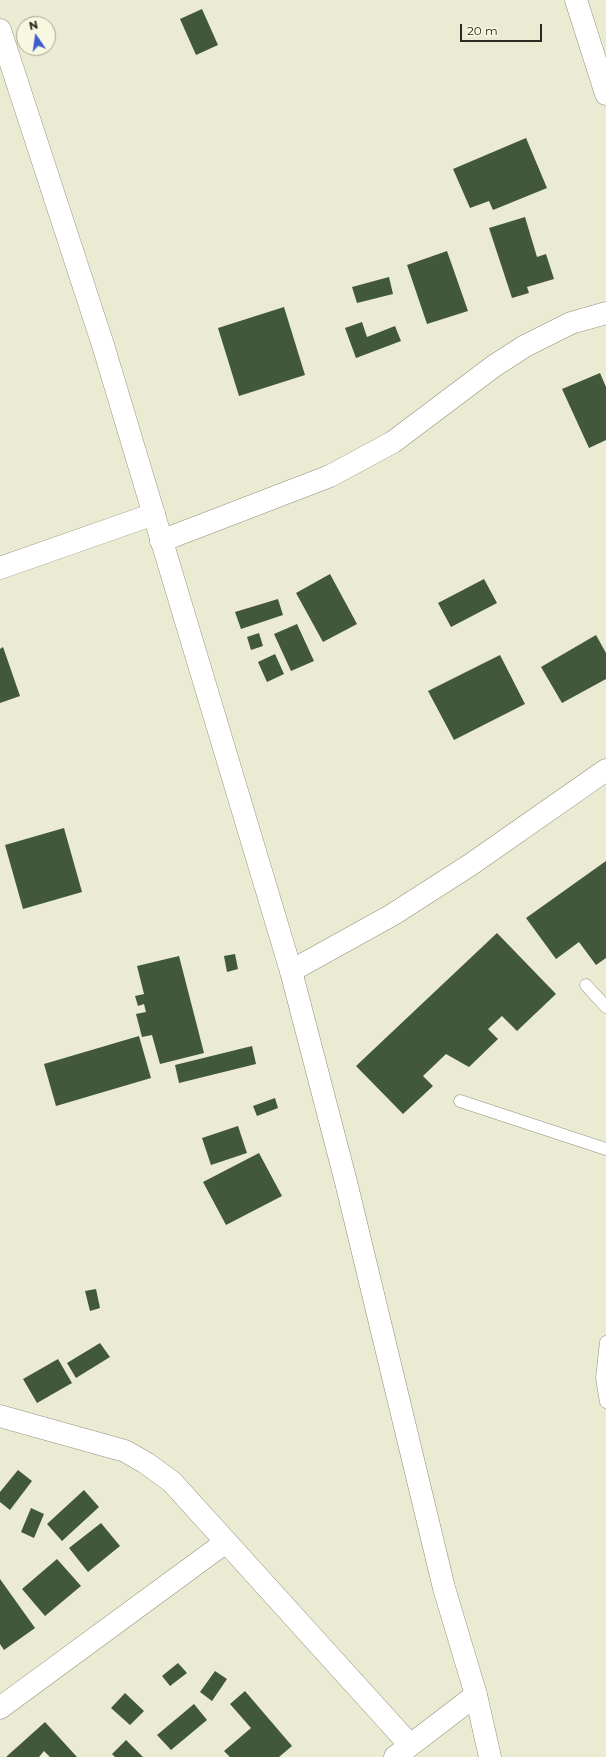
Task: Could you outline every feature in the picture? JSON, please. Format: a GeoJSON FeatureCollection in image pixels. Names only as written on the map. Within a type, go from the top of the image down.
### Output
{"type":"FeatureCollection","features":[{"type":"Feature","properties":{"kind":"street"},"geometry":{"type":"LineString","coordinates":[[576,0],[606,94]]}},
{"type":"Feature","properties":{"kind":"street"},"geometry":{"type":"LineString","coordinates":[[0,30],[103,345],[291,971],[346,1182],[444,1588],[476,1695],[490,1757]]}},
{"type":"Feature","properties":{"kind":"street"},"geometry":{"type":"LineString","coordinates":[[161,541],[330,476],[393,442],[494,366],[525,346],[570,323],[606,313]]}},
{"type":"Feature","properties":{"kind":"street"},"geometry":{"type":"LineString","coordinates":[[0,568],[154,514]]}},
{"type":"Feature","properties":{"kind":"street"},"geometry":{"type":"LineString","coordinates":[[291,971],[392,915],[470,865],[606,770]]}},
{"type":"Feature","properties":{"kind":"street"},"geometry":{"type":"LineString","coordinates":[[0,1416],[125,1451],[146,1463],[172,1482],[226,1542],[402,1751],[476,1695]]}},
{"type":"Feature","properties":{"kind":"street"},"geometry":{"type":"LineString","coordinates":[[0,1708],[226,1542]]}},
{"type":"Feature","properties":{"kind":"lane"},"geometry":{"type":"LineString","coordinates":[[586,985],[606,1006]]}},
{"type":"Feature","properties":{"kind":"lane"},"geometry":{"type":"LineString","coordinates":[[460,1101],[606,1149]]}},
{"type":"Feature","properties":{"kind":"lane"},"geometry":{"type":"LineString","coordinates":[[606,1342],[602,1378],[606,1402]]}},
{"type":"Feature","properties":{"kind":"building"},"geometry":{"type":"Polygon","coordinates":[[[202,9],[218,45],[196,55],[180,19],[202,9]]]}},
{"type":"Feature","properties":{"kind":"building"},"geometry":{"type":"Polygon","coordinates":[[[526,138],[547,188],[493,210],[489,201],[470,208],[453,169],[526,138]]]}},
{"type":"Feature","properties":{"kind":"building"},"geometry":{"type":"Polygon","coordinates":[[[525,217],[537,257],[546,254],[554,279],[527,287],[529,293],[512,298],[489,228],[525,217]]]}},
{"type":"Feature","properties":{"kind":"building"},"geometry":{"type":"Polygon","coordinates":[[[447,251],[468,311],[427,324],[407,265],[447,251]]]}},
{"type":"Feature","properties":{"kind":"building"},"geometry":{"type":"Polygon","coordinates":[[[389,277],[393,294],[357,303],[352,287],[389,277]]]}},
{"type":"Feature","properties":{"kind":"building"},"geometry":{"type":"Polygon","coordinates":[[[284,307],[305,375],[239,396],[218,328],[284,307]]]}},
{"type":"Feature","properties":{"kind":"building"},"geometry":{"type":"Polygon","coordinates":[[[362,322],[367,337],[395,326],[401,341],[356,358],[345,328],[362,322]]]}},
{"type":"Feature","properties":{"kind":"building"},"geometry":{"type":"Polygon","coordinates":[[[600,373],[606,387],[606,440],[589,448],[562,389],[600,373]]]}},
{"type":"Feature","properties":{"kind":"building"},"geometry":{"type":"Polygon","coordinates":[[[330,574],[357,624],[323,642],[296,593],[330,574]]]}},
{"type":"Feature","properties":{"kind":"building"},"geometry":{"type":"Polygon","coordinates":[[[484,579],[497,603],[451,627],[438,603],[484,579]]]}},
{"type":"Feature","properties":{"kind":"building"},"geometry":{"type":"Polygon","coordinates":[[[278,599],[283,615],[241,629],[235,612],[278,599]]]}},
{"type":"Feature","properties":{"kind":"building"},"geometry":{"type":"Polygon","coordinates":[[[297,624],[314,661],[291,671],[274,634],[297,624]]]}},
{"type":"Feature","properties":{"kind":"building"},"geometry":{"type":"Polygon","coordinates":[[[259,633],[263,646],[251,650],[247,637],[259,633]]]}},
{"type":"Feature","properties":{"kind":"building"},"geometry":{"type":"Polygon","coordinates":[[[596,635],[606,653],[606,679],[562,703],[541,667],[596,635]]]}},
{"type":"Feature","properties":{"kind":"building"},"geometry":{"type":"Polygon","coordinates":[[[3,647],[20,696],[0,703],[0,649],[3,647]]]}},
{"type":"Feature","properties":{"kind":"building"},"geometry":{"type":"Polygon","coordinates":[[[275,654],[284,674],[267,682],[258,662],[275,654]]]}},
{"type":"Feature","properties":{"kind":"building"},"geometry":{"type":"Polygon","coordinates":[[[500,655],[525,704],[454,740],[428,691],[500,655]]]}},
{"type":"Feature","properties":{"kind":"building"},"geometry":{"type":"Polygon","coordinates":[[[64,828],[82,892],[23,909],[5,845],[64,828]]]}},
{"type":"Feature","properties":{"kind":"building"},"geometry":{"type":"Polygon","coordinates":[[[606,861],[606,958],[596,965],[579,942],[556,959],[526,918],[606,861]]]}},
{"type":"Feature","properties":{"kind":"building"},"geometry":{"type":"Polygon","coordinates":[[[497,933],[556,994],[517,1031],[502,1016],[488,1029],[498,1039],[469,1067],[446,1054],[423,1076],[433,1086],[403,1114],[356,1066],[497,933]]]}},
{"type":"Feature","properties":{"kind":"building"},"geometry":{"type":"Polygon","coordinates":[[[235,954],[238,969],[227,972],[224,956],[235,954]]]}},
{"type":"Feature","properties":{"kind":"building"},"geometry":{"type":"Polygon","coordinates":[[[179,956],[204,1053],[160,1064],[152,1035],[142,1037],[136,1014],[146,1012],[144,1004],[138,1006],[135,996],[144,994],[137,966],[179,956]]]}},
{"type":"Feature","properties":{"kind":"building"},"geometry":{"type":"Polygon","coordinates":[[[139,1036],[151,1078],[56,1106],[44,1064],[139,1036]]]}},
{"type":"Feature","properties":{"kind":"building"},"geometry":{"type":"Polygon","coordinates":[[[252,1046],[256,1064],[179,1083],[175,1065],[252,1046]]]}},
{"type":"Feature","properties":{"kind":"building"},"geometry":{"type":"Polygon","coordinates":[[[275,1098],[278,1108],[257,1116],[253,1106],[275,1098]]]}},
{"type":"Feature","properties":{"kind":"building"},"geometry":{"type":"Polygon","coordinates":[[[238,1126],[247,1153],[211,1165],[202,1138],[238,1126]]]}},
{"type":"Feature","properties":{"kind":"building"},"geometry":{"type":"Polygon","coordinates":[[[259,1153],[282,1196],[226,1225],[203,1182],[259,1153]]]}},
{"type":"Feature","properties":{"kind":"building"},"geometry":{"type":"Polygon","coordinates":[[[96,1289],[100,1308],[90,1311],[85,1291],[96,1289]]]}},
{"type":"Feature","properties":{"kind":"building"},"geometry":{"type":"Polygon","coordinates":[[[100,1343],[110,1357],[76,1378],[67,1363],[100,1343]]]}},
{"type":"Feature","properties":{"kind":"building"},"geometry":{"type":"Polygon","coordinates":[[[58,1359],[72,1383],[37,1403],[23,1379],[58,1359]]]}},
{"type":"Feature","properties":{"kind":"building"},"geometry":{"type":"Polygon","coordinates":[[[18,1470],[32,1481],[10,1510],[0,1502],[0,1492],[18,1470]]]}},
{"type":"Feature","properties":{"kind":"building"},"geometry":{"type":"Polygon","coordinates":[[[84,1490],[99,1507],[62,1541],[47,1524],[84,1490]]]}},
{"type":"Feature","properties":{"kind":"building"},"geometry":{"type":"Polygon","coordinates":[[[31,1508],[44,1514],[34,1538],[21,1532],[31,1508]]]}},
{"type":"Feature","properties":{"kind":"building"},"geometry":{"type":"Polygon","coordinates":[[[101,1523],[120,1546],[88,1572],[69,1548],[101,1523]]]}},
{"type":"Feature","properties":{"kind":"building"},"geometry":{"type":"Polygon","coordinates":[[[57,1559],[81,1586],[45,1616],[22,1589],[57,1559]]]}},
{"type":"Feature","properties":{"kind":"building"},"geometry":{"type":"Polygon","coordinates":[[[0,1579],[35,1628],[4,1650],[0,1644],[0,1579]]]}},
{"type":"Feature","properties":{"kind":"building"},"geometry":{"type":"Polygon","coordinates":[[[178,1663],[187,1673],[170,1686],[162,1676],[178,1663]]]}},
{"type":"Feature","properties":{"kind":"building"},"geometry":{"type":"Polygon","coordinates":[[[215,1671],[227,1679],[212,1701],[200,1692],[215,1671]]]}},
{"type":"Feature","properties":{"kind":"building"},"geometry":{"type":"Polygon","coordinates":[[[245,1691],[292,1746],[279,1757],[230,1757],[224,1751],[251,1728],[230,1704],[245,1691]]]}},
{"type":"Feature","properties":{"kind":"building"},"geometry":{"type":"Polygon","coordinates":[[[125,1693],[144,1711],[130,1725],[111,1708],[125,1693]]]}},
{"type":"Feature","properties":{"kind":"building"},"geometry":{"type":"Polygon","coordinates":[[[194,1704],[207,1720],[171,1750],[157,1735],[194,1704]]]}},
{"type":"Feature","properties":{"kind":"building"},"geometry":{"type":"Polygon","coordinates":[[[45,1722],[77,1757],[50,1757],[44,1751],[39,1757],[6,1757],[45,1722]]]}},
{"type":"Feature","properties":{"kind":"building"},"geometry":{"type":"Polygon","coordinates":[[[126,1740],[143,1757],[115,1757],[112,1754],[126,1740]]]}}]}
